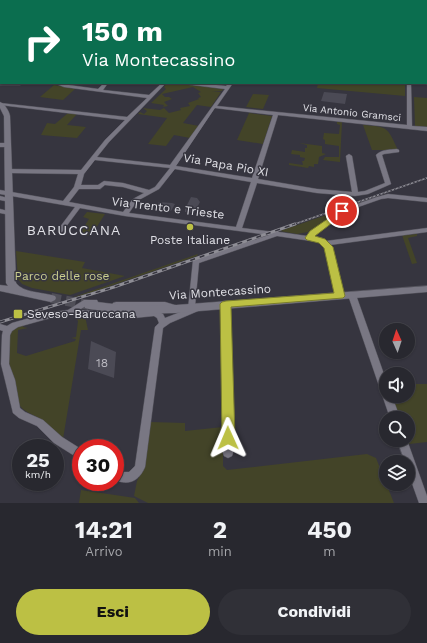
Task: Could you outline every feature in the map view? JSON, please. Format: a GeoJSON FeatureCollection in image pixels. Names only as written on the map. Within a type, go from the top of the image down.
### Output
{"type":"FeatureCollection","features":[{"type":"Feature","properties":{"kind":"street"},"geometry":{"type":"LineString","coordinates":[[0,84],[20,84]]}},
{"type":"Feature","properties":{"kind":"street"},"geometry":{"type":"LineString","coordinates":[[59,84],[64,86],[151,97]]}},
{"type":"Feature","properties":{"kind":"street"},"geometry":{"type":"LineString","coordinates":[[99,90],[105,84]]}},
{"type":"Feature","properties":{"kind":"street"},"geometry":{"type":"LineString","coordinates":[[64,204],[78,185],[81,172],[128,119],[163,84]]}},
{"type":"Feature","properties":{"kind":"street"},"geometry":{"type":"LineString","coordinates":[[125,214],[134,200],[157,188],[229,85],[206,84]]}},
{"type":"Feature","properties":{"kind":"street"},"geometry":{"type":"LineString","coordinates":[[409,84],[410,127]]}},
{"type":"Feature","properties":{"kind":"street"},"geometry":{"type":"LineString","coordinates":[[0,104],[128,119]]}},
{"type":"Feature","properties":{"kind":"street"},"geometry":{"type":"LineString","coordinates":[[0,104],[7,114],[10,197],[11,271],[4,284],[22,292],[51,298]]}},
{"type":"Feature","properties":{"kind":"street","name":"Via Antonio Gramsci"},"geometry":{"type":"LineString","coordinates":[[215,107],[427,129]]}},
{"type":"Feature","properties":{"kind":"street"},"geometry":{"type":"LineString","coordinates":[[239,228],[276,114]]}},
{"type":"Feature","properties":{"kind":"street"},"geometry":{"type":"LineString","coordinates":[[0,145],[8,145]]}},
{"type":"Feature","properties":{"kind":"street","name":"Via Papa Pio XI"},"geometry":{"type":"LineString","coordinates":[[93,158],[173,167],[317,191],[355,194],[366,193],[388,184],[379,155],[383,152],[397,151]]}},
{"type":"Feature","properties":{"kind":"street"},"geometry":{"type":"LineString","coordinates":[[349,156],[355,194]]}},
{"type":"Feature","properties":{"kind":"street"},"geometry":{"type":"LineString","coordinates":[[9,171],[81,172]]}},
{"type":"Feature","properties":{"kind":"street"},"geometry":{"type":"LineString","coordinates":[[78,185],[101,187],[104,183],[149,192]]}},
{"type":"Feature","properties":{"kind":"street"},"geometry":{"type":"LineString","coordinates":[[0,192],[10,197]]}},
{"type":"Feature","properties":{"kind":"street"},"geometry":{"type":"LineString","coordinates":[[310,238],[311,234],[339,213],[379,198],[388,196],[427,200]]}},
{"type":"Feature","properties":{"kind":"street","name":"Via Trento e Trieste"},"geometry":{"type":"LineString","coordinates":[[0,198],[10,197],[125,214],[276,233],[310,238],[325,243]]}},
{"type":"Feature","properties":{"kind":"street"},"geometry":{"type":"LineString","coordinates":[[60,231],[78,207]]}},
{"type":"Feature","properties":{"kind":"street"},"geometry":{"type":"LineString","coordinates":[[0,211],[10,213]]}},
{"type":"Feature","properties":{"kind":"street"},"geometry":{"type":"LineString","coordinates":[[340,296],[330,251],[325,243],[427,230]]}},
{"type":"Feature","properties":{"kind":"street"},"geometry":{"type":"LineString","coordinates":[[191,308],[196,262],[274,236],[276,233]]}},
{"type":"Feature","properties":{"kind":"street","name":"Via Montecassino"},"geometry":{"type":"LineString","coordinates":[[85,307],[124,309],[170,316],[191,308],[205,306],[427,289]]}},
{"type":"Feature","properties":{"kind":"street"},"geometry":{"type":"LineString","coordinates":[[352,295],[379,373]]}},
{"type":"Feature","properties":{"kind":"street"},"geometry":{"type":"LineString","coordinates":[[226,304],[228,453]]}},
{"type":"Feature","properties":{"kind":"street"},"geometry":{"type":"LineString","coordinates":[[124,478],[135,475],[139,470],[159,329],[170,316],[205,306]]}},
{"type":"Feature","properties":{"kind":"street"},"geometry":{"type":"LineString","coordinates":[[72,449],[58,440],[40,423],[22,415],[16,410],[5,364],[6,335],[4,328],[85,307]]}},
{"type":"Feature","properties":{"kind":"street"},"geometry":{"type":"LineString","coordinates":[[405,447],[424,503]]}},
{"type":"Feature","properties":{"kind":"green space"},"geometry":{"type":"Polygon","coordinates":[[[166,84],[183,84],[223,89],[222,91],[212,92],[221,92],[211,107],[197,105],[183,123],[199,126],[190,138],[174,135],[166,146],[148,144],[167,118],[138,114],[140,112],[144,114],[147,111],[143,108],[160,110],[164,108],[169,113],[181,110],[180,108],[190,106],[188,103],[201,97],[198,93],[201,92],[193,87],[162,94],[165,97],[172,99],[164,102],[168,106],[163,107],[164,105],[151,103],[166,89],[164,87],[166,84]]]}},
{"type":"Feature","properties":{"kind":"green space"},"geometry":{"type":"Polygon","coordinates":[[[318,84],[405,84],[405,96],[317,88],[318,84]]]}},
{"type":"Feature","properties":{"kind":"green space"},"geometry":{"type":"Polygon","coordinates":[[[54,85],[75,89],[63,100],[40,97],[54,85]]]}},
{"type":"Feature","properties":{"kind":"green space"},"geometry":{"type":"Polygon","coordinates":[[[253,94],[269,95],[263,109],[246,107],[253,94]]]}},
{"type":"Feature","properties":{"kind":"green space"},"geometry":{"type":"Polygon","coordinates":[[[414,97],[427,98],[427,127],[415,126],[414,97]]]}},
{"type":"Feature","properties":{"kind":"green space"},"geometry":{"type":"Polygon","coordinates":[[[68,113],[77,114],[67,125],[86,127],[77,138],[41,135],[47,123],[55,124],[68,113]]]}},
{"type":"Feature","properties":{"kind":"green space"},"geometry":{"type":"Polygon","coordinates":[[[249,113],[272,116],[263,144],[237,140],[249,113]]]}},
{"type":"Feature","properties":{"kind":"green space"},"geometry":{"type":"Polygon","coordinates":[[[337,122],[342,122],[340,162],[323,160],[325,157],[339,157],[339,146],[325,144],[325,140],[323,139],[324,133],[339,134],[340,125],[337,124],[337,122]]]}},
{"type":"Feature","properties":{"kind":"green space"},"geometry":{"type":"Polygon","coordinates":[[[363,125],[383,128],[386,130],[392,137],[398,150],[372,150],[363,125]]]}},
{"type":"Feature","properties":{"kind":"green space"},"geometry":{"type":"Polygon","coordinates":[[[299,143],[322,146],[322,153],[326,154],[319,157],[318,164],[314,164],[314,167],[309,166],[308,168],[289,165],[289,163],[303,165],[302,161],[304,161],[305,158],[300,157],[300,155],[291,154],[292,150],[305,152],[307,145],[299,143]]]}},
{"type":"Feature","properties":{"kind":"green space"},"geometry":{"type":"Polygon","coordinates":[[[387,194],[388,195],[337,212],[308,232],[297,234],[280,231],[387,194]]]}},
{"type":"Feature","properties":{"kind":"green space"},"geometry":{"type":"Polygon","coordinates":[[[87,212],[105,214],[91,236],[79,234],[89,219],[83,217],[87,212]]]}},
{"type":"Feature","properties":{"kind":"green space"},"geometry":{"type":"Polygon","coordinates":[[[417,234],[417,236],[408,238],[417,263],[412,264],[402,235],[417,234]]]}},
{"type":"Feature","properties":{"kind":"green space","name":"Parco delle rose"},"geometry":{"type":"Polygon","coordinates":[[[16,251],[85,262],[82,268],[125,276],[70,295],[32,288],[22,284],[18,279],[16,251]]]}},
{"type":"Feature","properties":{"kind":"green space"},"geometry":{"type":"Polygon","coordinates":[[[198,254],[197,256],[93,292],[68,299],[198,254]]]}},
{"type":"Feature","properties":{"kind":"green space"},"geometry":{"type":"Polygon","coordinates":[[[73,315],[85,316],[88,330],[81,330],[63,439],[44,422],[23,409],[17,401],[10,369],[10,336],[12,329],[24,325],[23,327],[28,328],[18,330],[17,353],[26,356],[75,341],[76,339],[71,338],[76,337],[78,321],[73,315]]]}},
{"type":"Feature","properties":{"kind":"green space"},"geometry":{"type":"Polygon","coordinates":[[[415,384],[427,384],[427,442],[415,443],[415,411],[396,411],[394,403],[415,403],[415,384]]]}},
{"type":"Feature","properties":{"kind":"green space"},"geometry":{"type":"Polygon","coordinates":[[[150,422],[185,423],[185,431],[223,427],[223,466],[227,470],[367,454],[376,458],[379,466],[379,491],[389,491],[394,503],[148,503],[134,496],[137,481],[143,470],[150,422]]]}},
{"type":"Feature","properties":{"kind":"green space"},"geometry":{"type":"Polygon","coordinates":[[[81,491],[88,491],[135,498],[139,503],[79,503],[81,491]]]}},
{"type":"Feature","properties":{"kind":"building"},"geometry":{"type":"Polygon","coordinates":[[[324,92],[347,94],[345,104],[321,101],[324,92]]]}},
{"type":"Feature","properties":{"kind":"building"},"geometry":{"type":"Polygon","coordinates":[[[191,197],[197,198],[200,202],[194,213],[185,212],[191,197]]]}},
{"type":"Feature","properties":{"kind":"building"},"geometry":{"type":"Polygon","coordinates":[[[159,202],[175,204],[171,211],[167,210],[168,208],[156,207],[159,202]]]}},
{"type":"Feature","properties":{"kind":"building"},"geometry":{"type":"Polygon","coordinates":[[[91,341],[116,352],[114,378],[88,369],[91,341]]]}},
{"type":"Feature","properties":{"kind":"tunnel"},"geometry":{"type":"LineString","coordinates":[[51,298],[89,305]]}},
{"type":"Feature","properties":{"kind":"railway"},"geometry":{"type":"LineString","coordinates":[[292,225],[427,178]]}},
{"type":"Feature","properties":{"kind":"railway"},"geometry":{"type":"LineString","coordinates":[[0,322],[114,287],[295,224]]}},
{"type":"Feature","properties":{"kind":"place","name":"Poste Italiane"},"geometry":{"type":"Point","coordinates":[190,227]}},
{"type":"Feature","properties":{"kind":"place","name":"Seveso-Baruccana"},"geometry":{"type":"Point","coordinates":[18,314]}},
{"type":"Feature","properties":{"kind":"district","name":"BARUCCANA"},"geometry":{"type":"Point","coordinates":[74,230]}},
{"type":"Feature","properties":{"kind":"route"},"geometry":{"type":"LineString","coordinates":[[228,438],[226,304],[340,296],[336,286],[328,247],[322,240],[310,238],[313,232],[342,211]]}}]}
